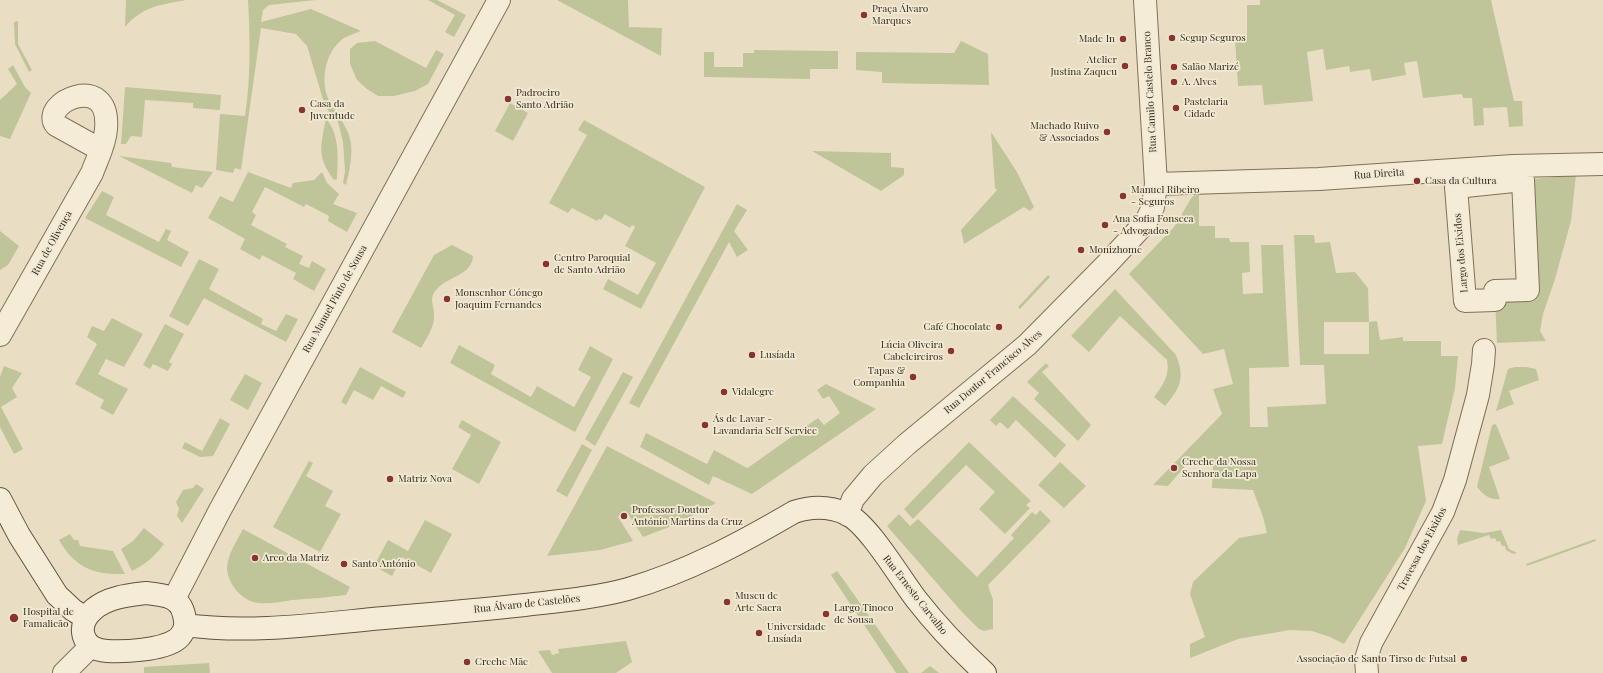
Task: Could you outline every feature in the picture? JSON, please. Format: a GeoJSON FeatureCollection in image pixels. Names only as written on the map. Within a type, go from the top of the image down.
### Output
{"type":"FeatureCollection","features":[{"type":"Feature","properties":{"kind":"street","name":"Rua Manuel Pinto de Sousa"},"geometry":{"type":"LineString","coordinates":[[174,599],[220,510],[499,0]]}},
{"type":"Feature","properties":{"kind":"street","name":"Rua Camilo Castelo Branco"},"geometry":{"type":"LineString","coordinates":[[1145,0],[1156,184]]}},
{"type":"Feature","properties":{"kind":"street","name":"Rua de Olivença"},"geometry":{"type":"LineString","coordinates":[[0,335],[92,173],[101,150]]}},
{"type":"Feature","properties":{"kind":"street","name":"Rua Direita"},"geometry":{"type":"LineString","coordinates":[[1156,184],[1319,179],[1499,167],[1603,164]]}},
{"type":"Feature","properties":{"kind":"street","name":"Largo dos Eixidos"},"geometry":{"type":"LineString","coordinates":[[1523,180],[1528,290],[1495,291],[1496,300],[1465,301],[1456,187],[1523,180]]}},
{"type":"Feature","properties":{"kind":"street","name":"Rua Doutor Francisco Alves"},"geometry":{"type":"LineString","coordinates":[[848,515],[853,499],[873,475],[906,444],[1027,345],[1107,264],[1146,222],[1153,207],[1156,184]]}},
{"type":"Feature","properties":{"kind":"street","name":"Travessa dos Eixidos"},"geometry":{"type":"LineString","coordinates":[[1367,673],[1366,658],[1371,643],[1443,512],[1455,480],[1478,395],[1484,350]]}},
{"type":"Feature","properties":{"kind":"street"},"geometry":{"type":"LineString","coordinates":[[0,499],[19,535],[57,595],[72,610],[86,618]]}},
{"type":"Feature","properties":{"kind":"street","name":"Rua Álvaro de Castelões"},"geometry":{"type":"LineString","coordinates":[[185,625],[202,628],[295,627],[542,603],[607,594],[629,589],[682,571],[725,551],[794,512],[805,508],[822,507],[834,509],[848,515]]}},
{"type":"Feature","properties":{"kind":"street","name":"Rua Ernesto Carvalho"},"geometry":{"type":"LineString","coordinates":[[848,515],[862,526],[917,600],[949,638],[985,673]]}},
{"type":"Feature","properties":{"kind":"street"},"geometry":{"type":"LineString","coordinates":[[146,593],[163,595],[174,599],[181,605],[184,613],[185,625],[182,633],[176,640],[163,645],[141,649],[101,651],[90,647],[85,639],[83,627],[86,618],[94,608],[108,601],[124,596],[146,593]]}},
{"type":"Feature","properties":{"kind":"street"},"geometry":{"type":"LineString","coordinates":[[64,673],[90,647]]}},
{"type":"Feature","properties":{"kind":"green space"},"geometry":{"type":"Polygon","coordinates":[[[126,0],[186,0],[160,5],[145,11],[138,15],[125,27],[126,0]]]}},
{"type":"Feature","properties":{"kind":"green space"},"geometry":{"type":"Polygon","coordinates":[[[248,0],[316,0],[269,5],[263,10],[261,22],[311,9],[361,31],[344,38],[337,44],[328,60],[325,78],[327,96],[349,134],[351,144],[351,162],[346,185],[343,183],[345,171],[343,142],[337,118],[330,113],[325,106],[307,46],[296,34],[261,28],[241,170],[235,168],[233,173],[216,170],[220,114],[245,116],[250,58],[248,0]]]}},
{"type":"Feature","properties":{"kind":"green space"},"geometry":{"type":"Polygon","coordinates":[[[428,0],[437,0],[466,15],[454,37],[445,32],[455,15],[428,0]]]}},
{"type":"Feature","properties":{"kind":"green space"},"geometry":{"type":"Polygon","coordinates":[[[557,0],[628,0],[629,27],[662,28],[661,56],[557,0]]]}},
{"type":"Feature","properties":{"kind":"green space"},"geometry":{"type":"Polygon","coordinates":[[[1260,0],[1491,0],[1514,101],[1522,101],[1523,126],[1509,127],[1507,107],[1483,108],[1484,125],[1474,126],[1472,98],[1463,98],[1462,94],[1423,98],[1417,61],[1404,63],[1406,75],[1372,81],[1370,69],[1350,72],[1349,66],[1326,70],[1323,49],[1307,52],[1313,101],[1264,105],[1262,85],[1238,86],[1235,39],[1247,37],[1247,5],[1260,5],[1260,0]]]}},
{"type":"Feature","properties":{"kind":"green space"},"geometry":{"type":"Polygon","coordinates":[[[18,21],[18,44],[32,70],[29,72],[15,44],[14,22],[18,21]]]}},
{"type":"Feature","properties":{"kind":"green space"},"geometry":{"type":"Polygon","coordinates":[[[375,41],[426,68],[436,50],[444,54],[428,84],[415,91],[394,96],[378,96],[357,80],[350,64],[350,49],[357,43],[375,41]]]}},
{"type":"Feature","properties":{"kind":"green space"},"geometry":{"type":"Polygon","coordinates":[[[961,41],[988,54],[989,85],[882,83],[882,72],[856,70],[856,52],[954,53],[961,41]]]}},
{"type":"Feature","properties":{"kind":"green space"},"geometry":{"type":"Polygon","coordinates":[[[754,50],[838,51],[838,69],[810,69],[810,79],[704,77],[704,52],[714,52],[714,67],[743,67],[743,53],[754,53],[754,50]]]}},
{"type":"Feature","properties":{"kind":"green space"},"geometry":{"type":"Polygon","coordinates":[[[13,65],[25,87],[31,93],[10,139],[0,136],[0,100],[17,84],[8,69],[13,65]]]}},
{"type":"Feature","properties":{"kind":"green space"},"geometry":{"type":"Polygon","coordinates":[[[125,87],[221,95],[220,110],[193,108],[193,103],[145,100],[142,137],[131,136],[126,144],[121,144],[125,87]]]}},
{"type":"Feature","properties":{"kind":"green space"},"geometry":{"type":"Polygon","coordinates":[[[510,103],[528,113],[513,141],[495,131],[510,103]]]}},
{"type":"Feature","properties":{"kind":"green space"},"geometry":{"type":"Polygon","coordinates":[[[326,118],[331,125],[336,139],[338,163],[337,179],[334,180],[324,164],[321,150],[326,118]]]}},
{"type":"Feature","properties":{"kind":"green space"},"geometry":{"type":"Polygon","coordinates":[[[584,120],[705,187],[641,309],[603,289],[608,279],[638,295],[656,263],[625,246],[635,227],[632,225],[630,228],[605,214],[601,220],[598,219],[597,221],[572,208],[568,213],[549,203],[587,135],[578,130],[584,120]]]}},
{"type":"Feature","properties":{"kind":"green space"},"geometry":{"type":"Polygon","coordinates":[[[991,132],[1017,172],[1034,207],[1030,211],[1024,207],[964,244],[961,230],[997,190],[995,188],[991,132]]]}},
{"type":"Feature","properties":{"kind":"green space"},"geometry":{"type":"Polygon","coordinates":[[[812,151],[891,153],[891,167],[904,168],[904,175],[881,191],[812,151]]]}},
{"type":"Feature","properties":{"kind":"green space"},"geometry":{"type":"Polygon","coordinates":[[[119,156],[171,163],[172,167],[213,172],[202,188],[196,185],[192,193],[119,156]]]}},
{"type":"Feature","properties":{"kind":"green space"},"geometry":{"type":"Polygon","coordinates":[[[248,172],[291,188],[293,183],[314,180],[322,172],[327,183],[339,194],[333,204],[357,213],[347,232],[328,221],[329,216],[306,204],[304,207],[265,187],[252,212],[256,215],[251,225],[287,244],[285,247],[303,256],[299,264],[309,268],[312,261],[326,269],[314,291],[293,279],[296,273],[262,255],[260,260],[240,249],[245,239],[208,218],[220,196],[233,202],[248,172]]]}},
{"type":"Feature","properties":{"kind":"green space"},"geometry":{"type":"Polygon","coordinates":[[[1576,175],[1571,221],[1555,279],[1543,314],[1540,331],[1546,341],[1497,343],[1495,300],[1528,290],[1523,180],[1576,175]]]}},
{"type":"Feature","properties":{"kind":"green space"},"geometry":{"type":"Polygon","coordinates":[[[102,191],[114,197],[106,215],[159,242],[166,229],[171,231],[167,240],[189,252],[181,267],[85,218],[102,191]]]}},
{"type":"Feature","properties":{"kind":"green space"},"geometry":{"type":"Polygon","coordinates":[[[1199,193],[1199,226],[1215,226],[1215,238],[1229,238],[1230,242],[1249,242],[1250,272],[1242,273],[1243,294],[1263,293],[1261,245],[1283,245],[1289,367],[1249,368],[1250,427],[1268,427],[1267,407],[1326,404],[1324,365],[1300,365],[1294,235],[1314,235],[1315,243],[1330,242],[1336,273],[1355,272],[1368,288],[1369,322],[1377,321],[1380,340],[1403,337],[1403,341],[1441,341],[1441,356],[1458,356],[1455,388],[1442,444],[1418,446],[1426,501],[1405,548],[1344,644],[1330,637],[1312,631],[1290,630],[1238,639],[1190,658],[1190,644],[1205,637],[1190,594],[1193,582],[1239,538],[1267,533],[1253,490],[1212,488],[1213,465],[1187,464],[1168,486],[1153,485],[1222,414],[1213,389],[1233,384],[1224,349],[1203,354],[1129,274],[1174,227],[1192,197],[1199,193]],[[1324,322],[1324,354],[1369,354],[1369,322],[1324,322]]]}},
{"type":"Feature","properties":{"kind":"green space"},"geometry":{"type":"Polygon","coordinates":[[[737,204],[747,210],[734,231],[748,250],[737,257],[729,242],[639,408],[629,403],[737,204]]]}},
{"type":"Feature","properties":{"kind":"green space"},"geometry":{"type":"Polygon","coordinates":[[[0,231],[19,246],[8,265],[0,270],[0,231]]]}},
{"type":"Feature","properties":{"kind":"green space"},"geometry":{"type":"Polygon","coordinates":[[[452,245],[473,256],[472,262],[464,272],[442,284],[433,295],[432,302],[434,321],[421,348],[392,332],[434,255],[452,245]]]}},
{"type":"Feature","properties":{"kind":"green space"},"geometry":{"type":"Polygon","coordinates":[[[199,259],[219,269],[209,289],[263,319],[261,324],[276,331],[286,314],[298,319],[286,342],[204,298],[188,326],[169,316],[199,259]]]}},
{"type":"Feature","properties":{"kind":"green space"},"geometry":{"type":"Polygon","coordinates":[[[1048,275],[1050,277],[1020,309],[1018,307],[1048,275]]]}},
{"type":"Feature","properties":{"kind":"green space"},"geometry":{"type":"Polygon","coordinates":[[[1115,289],[1176,355],[1181,376],[1180,382],[1175,393],[1165,406],[1154,397],[1167,375],[1167,360],[1120,316],[1089,352],[1071,336],[1115,289]]]}},
{"type":"Feature","properties":{"kind":"green space"},"geometry":{"type":"Polygon","coordinates":[[[112,318],[143,334],[124,367],[106,359],[98,374],[128,389],[113,415],[100,408],[104,400],[75,384],[97,344],[87,337],[92,326],[104,331],[112,318]]]}},
{"type":"Feature","properties":{"kind":"green space"},"geometry":{"type":"Polygon","coordinates":[[[165,324],[184,334],[169,362],[172,364],[168,371],[153,364],[150,369],[143,365],[165,324]]]}},
{"type":"Feature","properties":{"kind":"green space"},"geometry":{"type":"Polygon","coordinates":[[[459,345],[495,365],[491,374],[531,397],[537,386],[574,407],[591,377],[578,370],[590,346],[613,359],[575,432],[450,363],[459,345]]]}},
{"type":"Feature","properties":{"kind":"green space"},"geometry":{"type":"Polygon","coordinates":[[[1046,363],[1049,366],[1042,372],[1091,425],[1078,441],[1034,399],[1039,393],[1027,382],[1046,363]]]}},
{"type":"Feature","properties":{"kind":"green space"},"geometry":{"type":"Polygon","coordinates":[[[4,366],[22,373],[12,388],[17,397],[1,407],[23,449],[14,454],[0,427],[0,377],[4,366]]]}},
{"type":"Feature","properties":{"kind":"green space"},"geometry":{"type":"Polygon","coordinates":[[[360,367],[406,392],[403,398],[381,386],[373,400],[354,390],[346,405],[341,402],[360,367]]]}},
{"type":"Feature","properties":{"kind":"green space"},"geometry":{"type":"Polygon","coordinates":[[[1515,367],[1536,369],[1539,380],[1509,391],[1514,404],[1496,411],[1508,369],[1515,367]]]}},
{"type":"Feature","properties":{"kind":"green space"},"geometry":{"type":"Polygon","coordinates":[[[623,372],[633,377],[595,446],[585,439],[623,372]]]}},
{"type":"Feature","properties":{"kind":"green space"},"geometry":{"type":"Polygon","coordinates":[[[245,374],[262,383],[248,410],[230,400],[245,374]]]}},
{"type":"Feature","properties":{"kind":"green space"},"geometry":{"type":"Polygon","coordinates":[[[826,384],[876,409],[752,494],[713,476],[709,485],[640,447],[646,433],[707,464],[714,450],[747,468],[818,418],[824,425],[840,413],[829,396],[823,399],[817,390],[826,384]]]}},
{"type":"Feature","properties":{"kind":"green space"},"geometry":{"type":"Polygon","coordinates":[[[1013,396],[1066,445],[1055,458],[1016,420],[1008,429],[1000,422],[996,426],[990,420],[1013,396]]]}},
{"type":"Feature","properties":{"kind":"green space"},"geometry":{"type":"Polygon","coordinates":[[[220,418],[230,424],[213,456],[200,457],[182,448],[185,442],[202,451],[220,418]]]}},
{"type":"Feature","properties":{"kind":"green space"},"geometry":{"type":"Polygon","coordinates":[[[462,420],[501,442],[479,484],[452,469],[471,435],[458,427],[462,420]]]}},
{"type":"Feature","properties":{"kind":"green space"},"geometry":{"type":"Polygon","coordinates":[[[1496,424],[1510,459],[1489,467],[1500,499],[1493,499],[1487,496],[1477,487],[1492,425],[1496,424]]]}},
{"type":"Feature","properties":{"kind":"green space"},"geometry":{"type":"Polygon","coordinates":[[[969,442],[1031,501],[1026,505],[1030,508],[1005,534],[979,509],[995,492],[966,465],[913,519],[904,509],[969,442]]]}},
{"type":"Feature","properties":{"kind":"green space"},"geometry":{"type":"Polygon","coordinates":[[[582,444],[592,450],[567,497],[556,491],[582,444]]]}},
{"type":"Feature","properties":{"kind":"green space"},"geometry":{"type":"Polygon","coordinates":[[[607,446],[716,503],[677,524],[643,537],[626,511],[618,517],[633,541],[600,550],[547,556],[607,446]]]}},
{"type":"Feature","properties":{"kind":"green space"},"geometry":{"type":"Polygon","coordinates":[[[309,461],[313,463],[306,476],[333,491],[325,506],[341,514],[320,552],[273,527],[309,461]]]}},
{"type":"Feature","properties":{"kind":"green space"},"geometry":{"type":"Polygon","coordinates":[[[1060,462],[1086,486],[1064,508],[1038,485],[1060,462]]]}},
{"type":"Feature","properties":{"kind":"green space"},"geometry":{"type":"Polygon","coordinates":[[[196,484],[204,489],[182,523],[177,516],[179,509],[176,502],[183,490],[193,488],[196,484]]]}},
{"type":"Feature","properties":{"kind":"green space"},"geometry":{"type":"Polygon","coordinates":[[[1040,510],[1051,521],[988,585],[993,600],[993,629],[984,631],[979,629],[962,612],[887,526],[899,514],[910,526],[918,519],[977,577],[1014,538],[1011,535],[1032,512],[1036,515],[1040,510]]]}},
{"type":"Feature","properties":{"kind":"green space"},"geometry":{"type":"Polygon","coordinates":[[[425,520],[452,534],[431,573],[402,557],[392,576],[374,566],[388,540],[408,551],[425,520]]]}},
{"type":"Feature","properties":{"kind":"green space"},"geometry":{"type":"Polygon","coordinates":[[[144,528],[164,544],[142,566],[132,571],[121,549],[133,541],[144,528]]]}},
{"type":"Feature","properties":{"kind":"green space"},"geometry":{"type":"Polygon","coordinates":[[[243,529],[350,587],[346,595],[266,603],[252,602],[247,599],[233,586],[227,569],[230,553],[243,529]]]}},
{"type":"Feature","properties":{"kind":"green space"},"geometry":{"type":"Polygon","coordinates":[[[1460,530],[1484,533],[1501,530],[1509,549],[1517,553],[1513,554],[1506,550],[1505,546],[1502,546],[1500,541],[1497,542],[1495,538],[1491,539],[1489,535],[1458,545],[1457,539],[1460,530]]]}},
{"type":"Feature","properties":{"kind":"green space"},"geometry":{"type":"Polygon","coordinates":[[[70,534],[74,540],[78,540],[80,546],[113,551],[125,574],[95,571],[86,568],[79,563],[65,550],[59,540],[70,534]]]}},
{"type":"Feature","properties":{"kind":"green space"},"geometry":{"type":"Polygon","coordinates":[[[1595,539],[1596,541],[1527,566],[1526,564],[1595,539]]]}},
{"type":"Feature","properties":{"kind":"green space"},"geometry":{"type":"Polygon","coordinates":[[[837,571],[909,673],[896,673],[831,575],[837,571]]]}},
{"type":"Feature","properties":{"kind":"green space"},"geometry":{"type":"Polygon","coordinates":[[[626,641],[632,662],[616,673],[552,673],[538,651],[550,650],[552,655],[559,653],[558,649],[626,641]]]}},
{"type":"Feature","properties":{"kind":"green space"},"geometry":{"type":"Polygon","coordinates":[[[209,663],[210,673],[144,673],[144,667],[209,663]]]}},
{"type":"Feature","properties":{"kind":"green space"},"geometry":{"type":"Polygon","coordinates":[[[930,666],[939,673],[921,673],[930,666]]]}},
{"type":"Feature","properties":{"kind":"place","name":"Praça Álvaro Marques"},"geometry":{"type":"Point","coordinates":[864,15]}},
{"type":"Feature","properties":{"kind":"place","name":"Segup Seguros"},"geometry":{"type":"Point","coordinates":[1172,38]}},
{"type":"Feature","properties":{"kind":"place","name":"Made In"},"geometry":{"type":"Point","coordinates":[1123,39]}},
{"type":"Feature","properties":{"kind":"place","name":"Atelier Justina Zaqueu"},"geometry":{"type":"Point","coordinates":[1125,66]}},
{"type":"Feature","properties":{"kind":"place","name":"Salão Marizé"},"geometry":{"type":"Point","coordinates":[1174,67]}},
{"type":"Feature","properties":{"kind":"place","name":"A. Alves"},"geometry":{"type":"Point","coordinates":[1174,82]}},
{"type":"Feature","properties":{"kind":"place","name":"Padroeiro Santo Adrião"},"geometry":{"type":"Point","coordinates":[508,99]}},
{"type":"Feature","properties":{"kind":"place","name":"Pastelaria Cidade"},"geometry":{"type":"Point","coordinates":[1176,108]}},
{"type":"Feature","properties":{"kind":"place","name":"Casa da Juventude"},"geometry":{"type":"Point","coordinates":[302,110]}},
{"type":"Feature","properties":{"kind":"place","name":"Machado Ruivo & Associados"},"geometry":{"type":"Point","coordinates":[1107,132]}},
{"type":"Feature","properties":{"kind":"place","name":"Casa da Cultura"},"geometry":{"type":"Point","coordinates":[1417,181]}},
{"type":"Feature","properties":{"kind":"place","name":"Manuel Ribeiro - Seguros"},"geometry":{"type":"Point","coordinates":[1123,196]}},
{"type":"Feature","properties":{"kind":"place","name":"Ana Sofia Fonseca - Advogados"},"geometry":{"type":"Point","coordinates":[1105,225]}},
{"type":"Feature","properties":{"kind":"place","name":"Monizhome"},"geometry":{"type":"Point","coordinates":[1081,250]}},
{"type":"Feature","properties":{"kind":"place","name":"Centro Paroquial de Santo Adrião"},"geometry":{"type":"Point","coordinates":[546,264]}},
{"type":"Feature","properties":{"kind":"place","name":"Monsenhor Cónego Joaquim Fernandes"},"geometry":{"type":"Point","coordinates":[447,299]}},
{"type":"Feature","properties":{"kind":"place","name":"Café Chocolate"},"geometry":{"type":"Point","coordinates":[999,327]}},
{"type":"Feature","properties":{"kind":"place","name":"Lúcia Oliveira Cabeleireiros"},"geometry":{"type":"Point","coordinates":[951,351]}},
{"type":"Feature","properties":{"kind":"place","name":"Lusíada"},"geometry":{"type":"Point","coordinates":[752,355]}},
{"type":"Feature","properties":{"kind":"place","name":"Tapas & Companhia"},"geometry":{"type":"Point","coordinates":[913,377]}},
{"type":"Feature","properties":{"kind":"place","name":"Vidalegre"},"geometry":{"type":"Point","coordinates":[724,392]}},
{"type":"Feature","properties":{"kind":"place","name":"Ás de Lavar - Lavandaria Self Service"},"geometry":{"type":"Point","coordinates":[705,425]}},
{"type":"Feature","properties":{"kind":"place","name":"Creche da Nossa Senhora da Lapa"},"geometry":{"type":"Point","coordinates":[1174,468]}},
{"type":"Feature","properties":{"kind":"place","name":"Matriz Nova"},"geometry":{"type":"Point","coordinates":[390,479]}},
{"type":"Feature","properties":{"kind":"place","name":"Professor Doutor António Martins da Cruz"},"geometry":{"type":"Point","coordinates":[624,516]}},
{"type":"Feature","properties":{"kind":"place","name":"Arco da Matriz"},"geometry":{"type":"Point","coordinates":[255,558]}},
{"type":"Feature","properties":{"kind":"place","name":"Santo António"},"geometry":{"type":"Point","coordinates":[344,564]}},
{"type":"Feature","properties":{"kind":"place","name":"Museu de Arte Sacra"},"geometry":{"type":"Point","coordinates":[727,602]}},
{"type":"Feature","properties":{"kind":"place","name":"Largo Tinoco de Sousa"},"geometry":{"type":"Point","coordinates":[826,614]}},
{"type":"Feature","properties":{"kind":"place","name":"Hospital de Famalicão"},"geometry":{"type":"Point","coordinates":[14,618]}},
{"type":"Feature","properties":{"kind":"place","name":"Universidade Lusíada"},"geometry":{"type":"Point","coordinates":[759,633]}},
{"type":"Feature","properties":{"kind":"place","name":"Associação de Santo Tirso de Futsal"},"geometry":{"type":"Point","coordinates":[1464,659]}},
{"type":"Feature","properties":{"kind":"place","name":"Creche Mãe"},"geometry":{"type":"Point","coordinates":[467,662]}}]}
